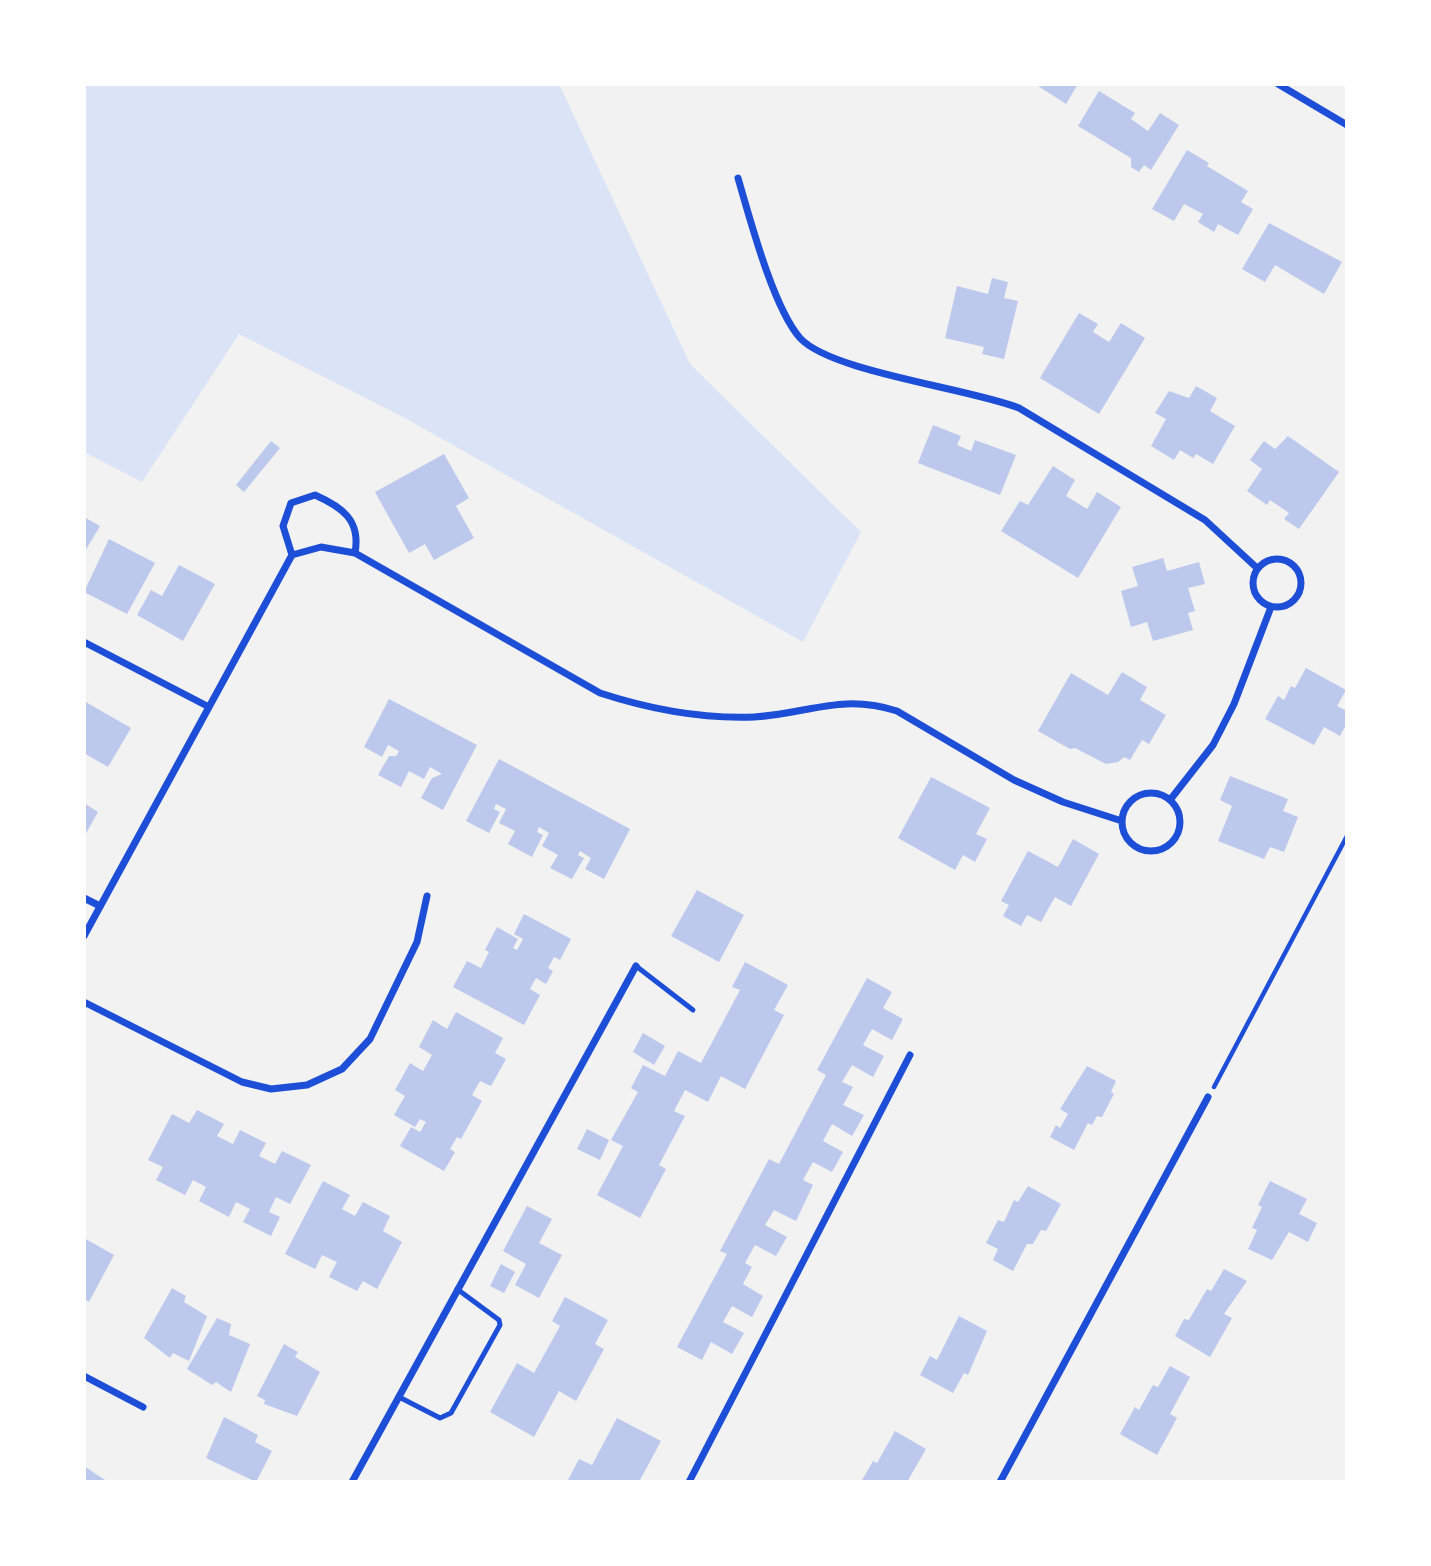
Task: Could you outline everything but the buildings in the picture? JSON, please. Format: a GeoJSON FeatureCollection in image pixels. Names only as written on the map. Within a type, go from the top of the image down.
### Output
{"type":"FeatureCollection","features":[{"type":"Feature","properties":{"kind":"street"},"geometry":{"type":"LineString","coordinates":[[1278,84],[1347,125]]}},
{"type":"Feature","properties":{"kind":"street"},"geometry":{"type":"LineString","coordinates":[[738,178],[759,247],[789,321],[806,343],[841,362],[991,397],[1019,408],[1205,520],[1257,568]]}},
{"type":"Feature","properties":{"kind":"street"},"geometry":{"type":"LineString","coordinates":[[292,555],[282,526],[291,503],[314,495],[339,506],[354,522],[358,539],[355,553]]}},
{"type":"Feature","properties":{"kind":"street"},"geometry":{"type":"LineString","coordinates":[[84,936],[292,555],[321,547],[355,553],[600,693],[681,714],[754,717],[847,702],[876,705],[897,711],[1014,780],[1063,802],[1122,821]]}},
{"type":"Feature","properties":{"kind":"street"},"geometry":{"type":"LineString","coordinates":[[1272,559],[1282,559],[1297,570],[1301,579],[1300,589],[1290,604],[1271,607],[1256,596],[1252,587],[1257,568],[1272,559]]}},
{"type":"Feature","properties":{"kind":"street"},"geometry":{"type":"LineString","coordinates":[[1170,800],[1213,745],[1234,704],[1271,607]]}},
{"type":"Feature","properties":{"kind":"street"},"geometry":{"type":"LineString","coordinates":[[84,642],[209,707]]}},
{"type":"Feature","properties":{"kind":"street"},"geometry":{"type":"LineString","coordinates":[[1160,795],[1170,800],[1180,819],[1179,829],[1167,846],[1147,851],[1128,841],[1122,821],[1124,810],[1139,796],[1160,795]]}},
{"type":"Feature","properties":{"kind":"street"},"geometry":{"type":"LineString","coordinates":[[84,1002],[242,1082],[271,1088],[307,1085],[342,1069],[370,1039],[418,942],[427,896]]}},
{"type":"Feature","properties":{"kind":"street"},"geometry":{"type":"LineString","coordinates":[[84,898],[100,906]]}},
{"type":"Feature","properties":{"kind":"street"},"geometry":{"type":"LineString","coordinates":[[352,1482],[635,966]]}},
{"type":"Feature","properties":{"kind":"street"},"geometry":{"type":"LineString","coordinates":[[690,1482],[910,1055]]}},
{"type":"Feature","properties":{"kind":"street"},"geometry":{"type":"LineString","coordinates":[[1000,1482],[1208,1097]]}},
{"type":"Feature","properties":{"kind":"street"},"geometry":{"type":"LineString","coordinates":[[84,1376],[144,1407]]}},
{"type":"Feature","properties":{"kind":"lane"},"geometry":{"type":"LineString","coordinates":[[635,966],[693,1010]]}},
{"type":"Feature","properties":{"kind":"lane"},"geometry":{"type":"LineString","coordinates":[[399,1397],[440,1418],[451,1413],[500,1325],[499,1320],[457,1289]]}},
{"type":"Feature","properties":{"kind":"path"},"geometry":{"type":"LineString","coordinates":[[1208,1097],[1347,836]]}},
{"type":"Feature","properties":{"kind":"shaded area"},"geometry":{"type":"Polygon","coordinates":[[[84,84],[559,84],[690,364],[861,532],[803,642],[403,417],[239,334],[142,482],[84,452],[84,84]]]}}]}
